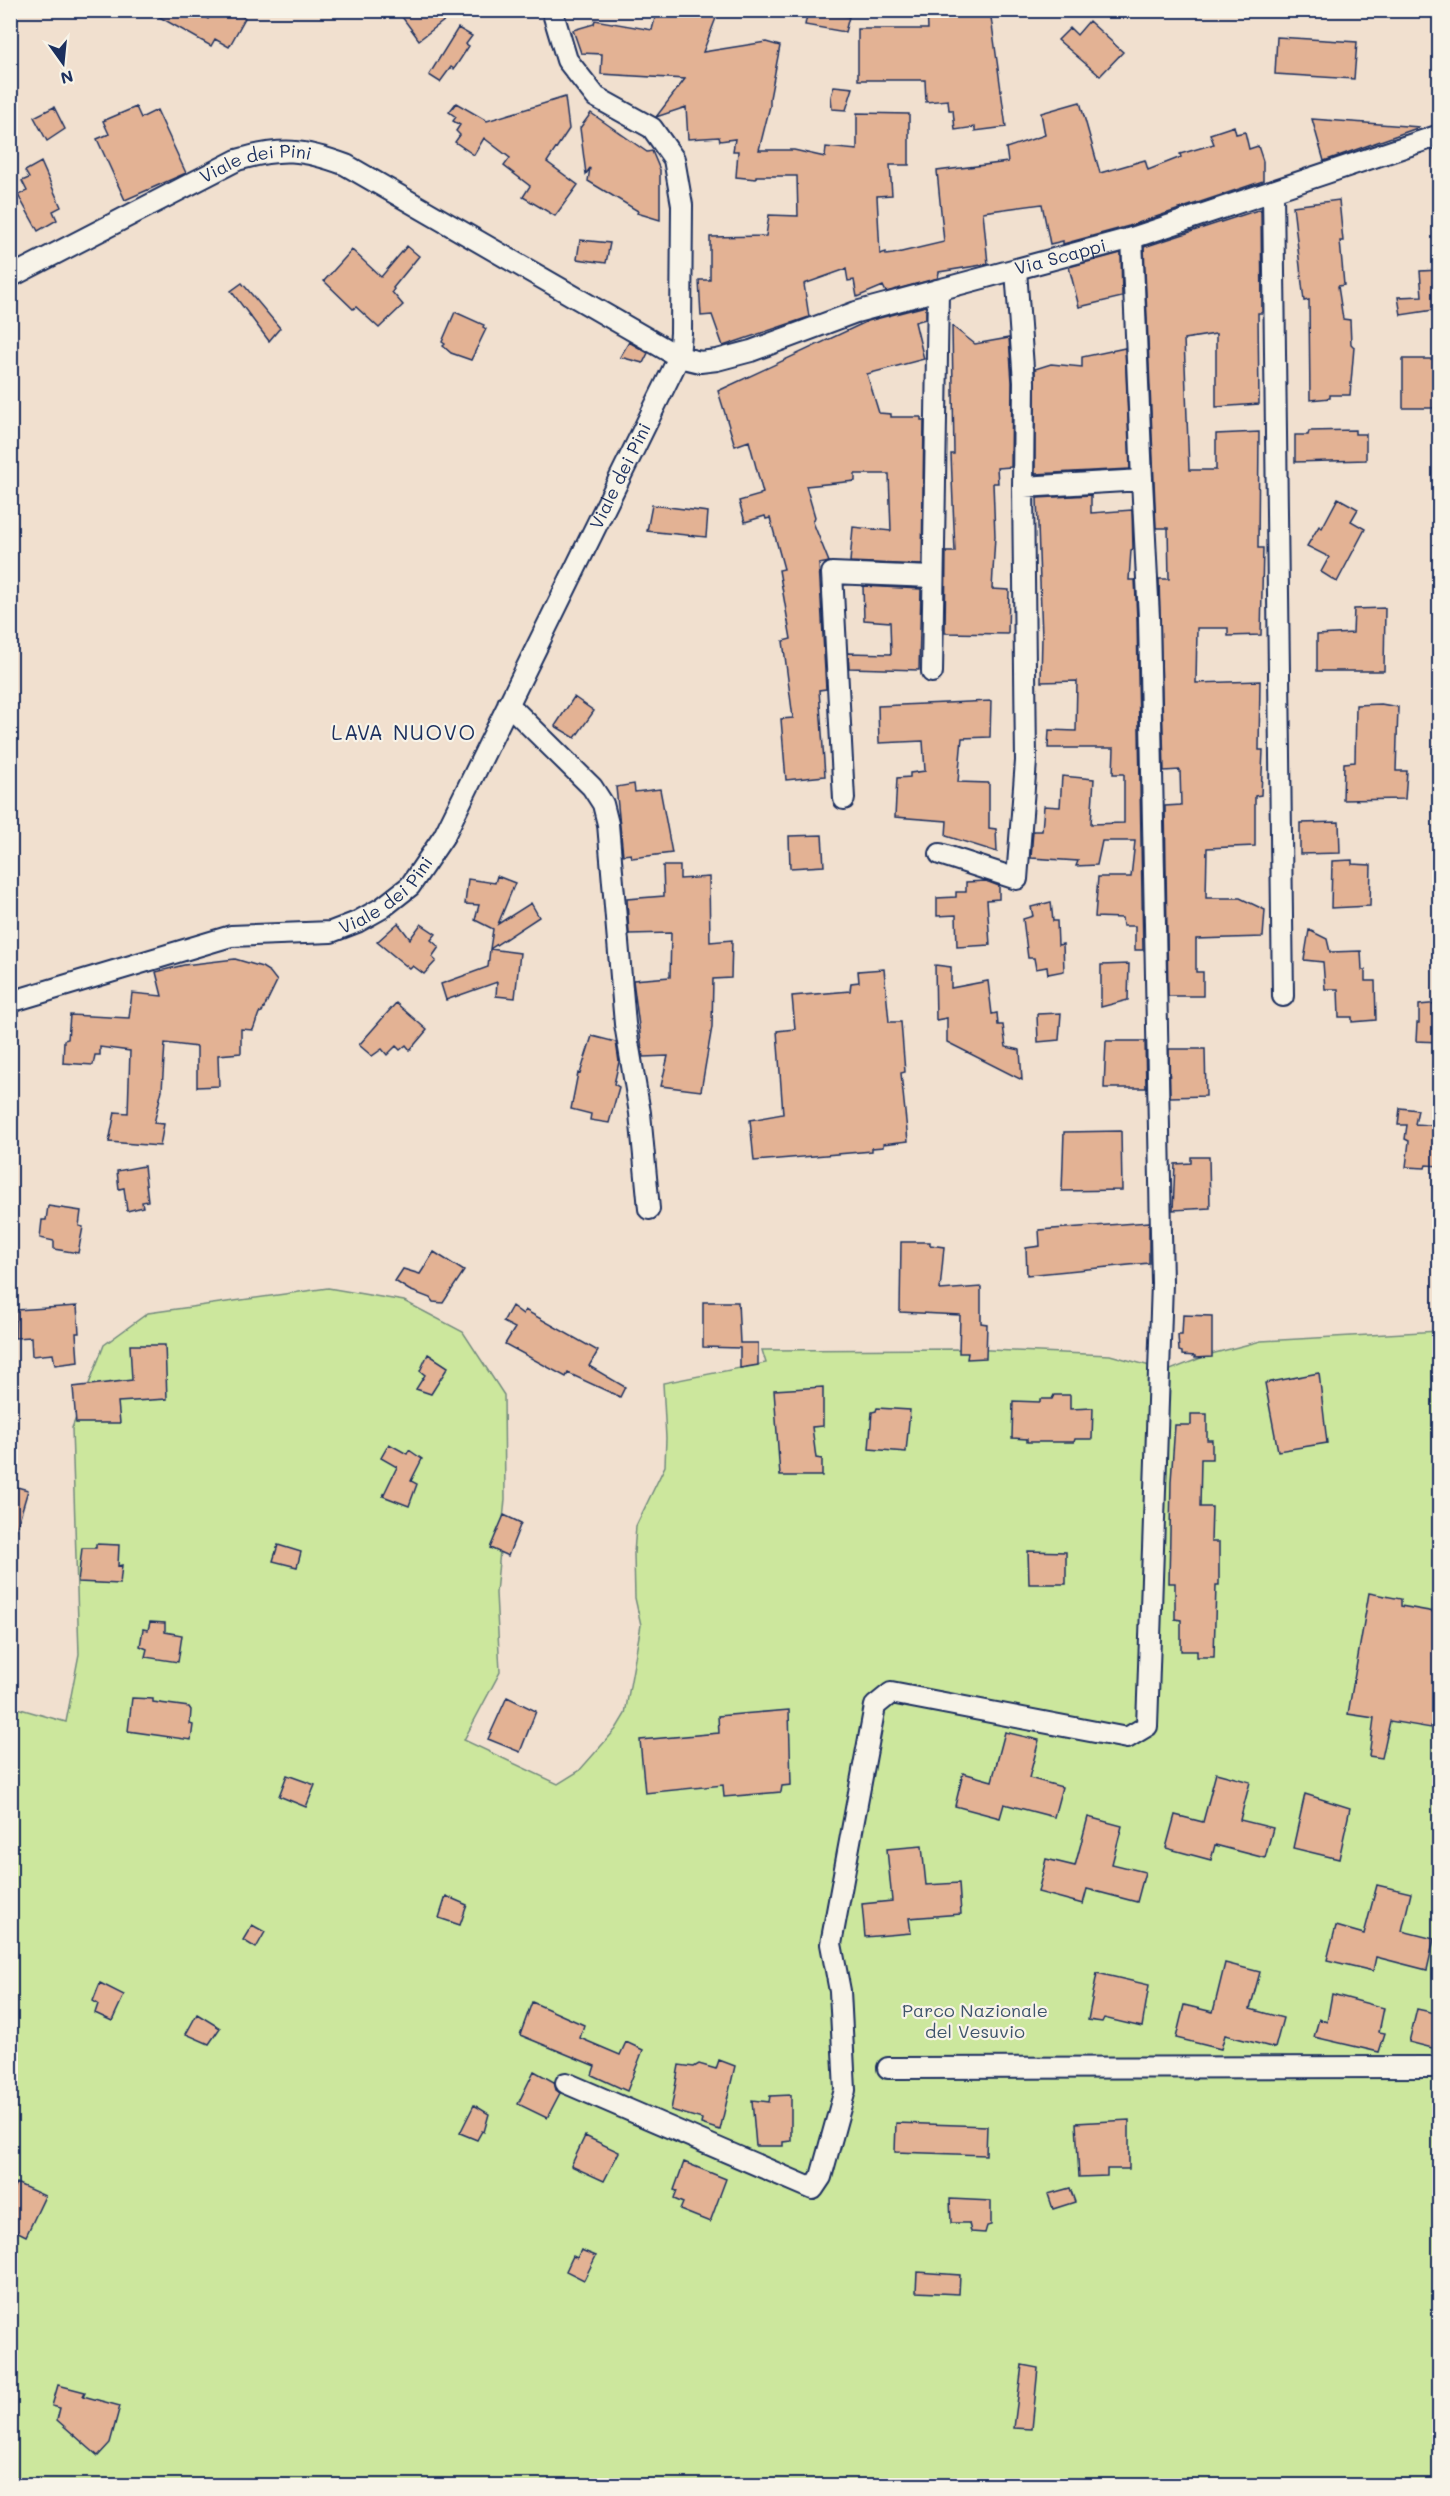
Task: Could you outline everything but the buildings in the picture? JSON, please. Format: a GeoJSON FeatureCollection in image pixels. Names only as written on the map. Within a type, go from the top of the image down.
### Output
{"type":"FeatureCollection","features":[{"type":"Feature","properties":{"kind":"street"},"geometry":{"type":"LineString","coordinates":[[552,10],[567,60],[596,97],[652,128],[674,159],[682,205],[679,357]]}},
{"type":"Feature","properties":{"kind":"street","name":"Via Scappi"},"geometry":{"type":"LineString","coordinates":[[679,357],[700,362],[751,351],[856,312],[1132,238],[1440,135]]}},
{"type":"Feature","properties":{"kind":"street","name":"Viale dei Pini"},"geometry":{"type":"LineString","coordinates":[[10,277],[237,160],[265,152],[315,154],[346,165],[679,357],[444,836],[410,886],[382,908],[357,922],[331,932],[231,936],[10,1002]]}},
{"type":"Feature","properties":{"kind":"street"},"geometry":{"type":"LineString","coordinates":[[1273,191],[1282,996]]}},
{"type":"Feature","properties":{"kind":"street"},"geometry":{"type":"LineString","coordinates":[[566,2083],[813,2189],[822,2177],[845,2090],[840,1990],[831,1944],[875,1706],[891,1693],[1127,1738],[1147,1726],[1162,1283],[1149,618],[1132,238]]}},
{"type":"Feature","properties":{"kind":"street"},"geometry":{"type":"LineString","coordinates":[[940,854],[1017,879],[1026,761],[1024,382],[1016,270]]}},
{"type":"Feature","properties":{"kind":"street"},"geometry":{"type":"LineString","coordinates":[[932,672],[938,290]]}},
{"type":"Feature","properties":{"kind":"street"},"geometry":{"type":"LineString","coordinates":[[1023,487],[1142,480]]}},
{"type":"Feature","properties":{"kind":"street"},"geometry":{"type":"LineString","coordinates":[[844,799],[832,573],[932,577]]}},
{"type":"Feature","properties":{"kind":"street"},"geometry":{"type":"LineString","coordinates":[[508,704],[592,787],[603,804],[609,824],[625,1024],[640,1113],[649,1209]]}},
{"type":"Feature","properties":{"kind":"street"},"geometry":{"type":"LineString","coordinates":[[888,2068],[1440,2067]]}},
{"type":"Feature","properties":{"kind":"green space","name":"Parco Nazionale del Vesuvio"},"geometry":{"type":"Polygon","coordinates":[[[328,1288],[404,1301],[463,1332],[504,1395],[505,1499],[496,1593],[500,1672],[464,1740],[558,1784],[579,1771],[616,1729],[625,1714],[641,1625],[635,1598],[636,1526],[665,1466],[663,1383],[766,1363],[762,1350],[966,1349],[1110,1355],[1168,1371],[1211,1354],[1261,1341],[1439,1331],[1439,2485],[11,2485],[10,1706],[66,1722],[79,1654],[72,1428],[104,1345],[148,1313],[328,1288]]]}},
{"type":"Feature","properties":{"kind":"district","name":"LAVA NUOVO"},"geometry":{"type":"Point","coordinates":[404,733]}}]}
